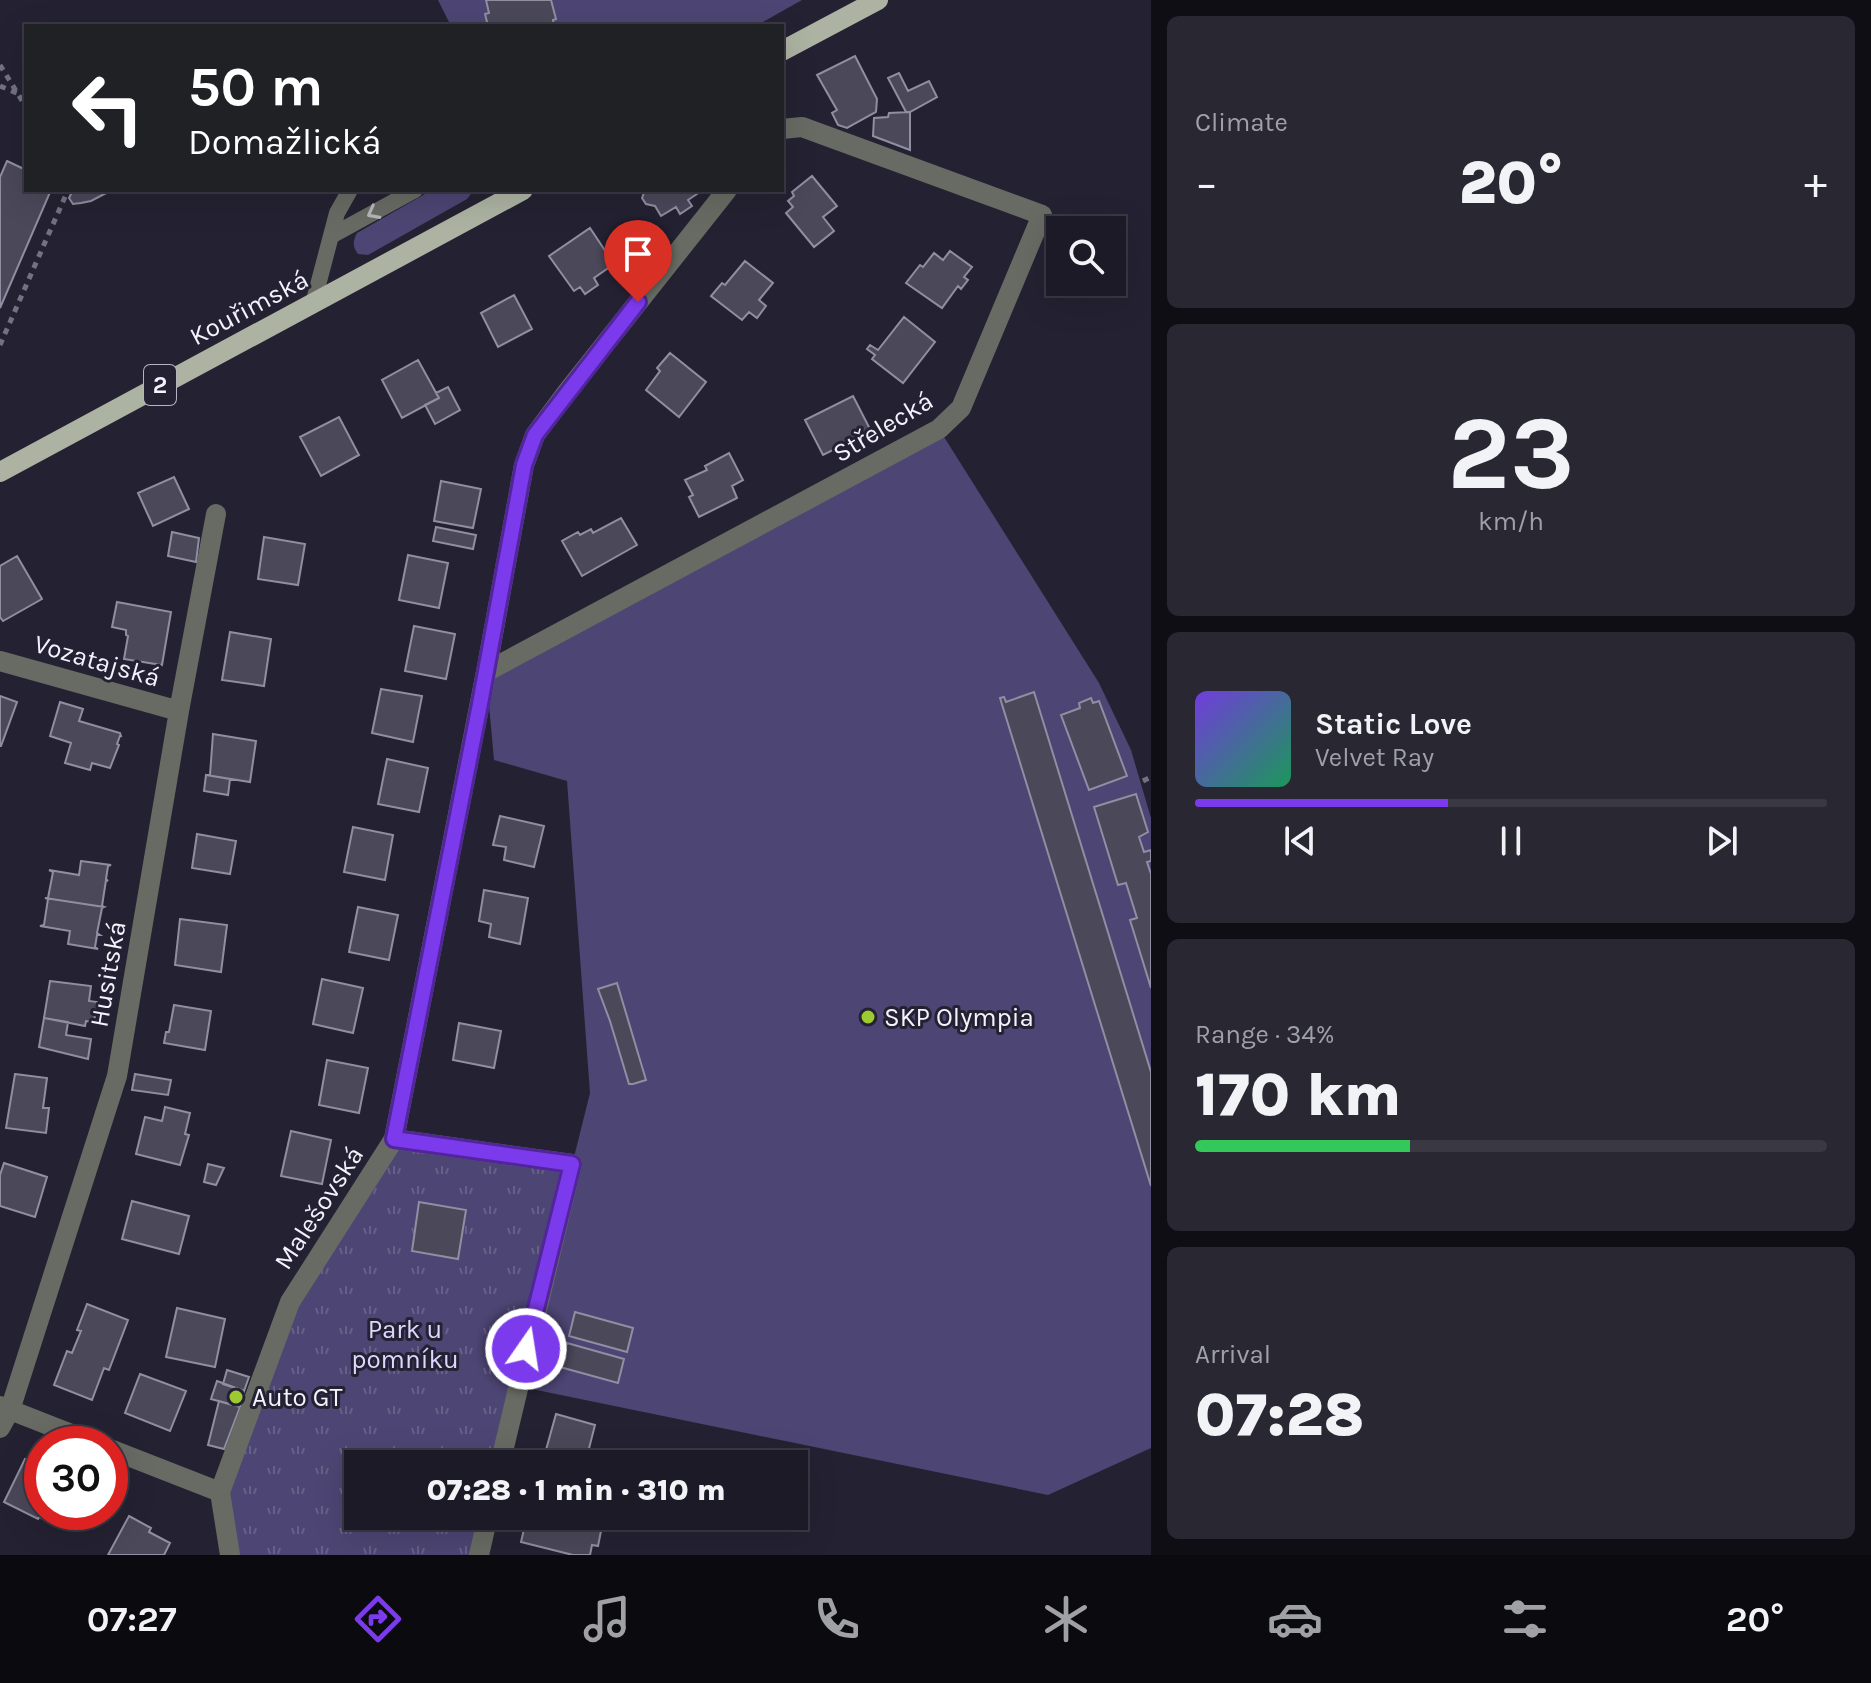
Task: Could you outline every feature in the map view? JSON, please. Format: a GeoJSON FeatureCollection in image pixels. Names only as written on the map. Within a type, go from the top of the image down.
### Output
{"type":"FeatureCollection","features":[{"type":"Feature","properties":{"kind":"main road"},"geometry":{"type":"LineString","coordinates":[[784,50],[878,0]]}},
{"type":"Feature","properties":{"kind":"main road","name":"Kouřimská"},"geometry":{"type":"LineString","coordinates":[[0,472],[519,192]]}},
{"type":"Feature","properties":{"kind":"street","name":"Střelecká"},"geometry":{"type":"LineString","coordinates":[[486,672],[939,429],[961,408],[1042,215],[802,127],[784,129]]}},
{"type":"Feature","properties":{"kind":"street","name":"Malešovská"},"geometry":{"type":"LineString","coordinates":[[230,1555],[220,1492],[290,1302],[394,1139],[524,465],[535,435],[725,192]]}},
{"type":"Feature","properties":{"kind":"street","name":"Husitská"},"geometry":{"type":"LineString","coordinates":[[3,1415],[117,1076],[216,514]]}},
{"type":"Feature","properties":{"kind":"street","name":"Vozatajská"},"geometry":{"type":"LineString","coordinates":[[0,661],[179,711]]}},
{"type":"Feature","properties":{"kind":"street"},"geometry":{"type":"LineString","coordinates":[[394,1139],[572,1164],[503,1450]]}},
{"type":"Feature","properties":{"kind":"street"},"geometry":{"type":"LineString","coordinates":[[3,1415],[39,1426]]}},
{"type":"Feature","properties":{"kind":"street"},"geometry":{"type":"LineString","coordinates":[[128,1456],[220,1492]]}},
{"type":"Feature","properties":{"kind":"street"},"geometry":{"type":"LineString","coordinates":[[479,1555],[485,1530]]}},
{"type":"Feature","properties":{"kind":"lane"},"geometry":{"type":"LineString","coordinates":[[313,304],[337,213],[349,192]]}},
{"type":"Feature","properties":{"kind":"lane"},"geometry":{"type":"LineString","coordinates":[[331,236],[411,192]]}},
{"type":"Feature","properties":{"kind":"path"},"geometry":{"type":"LineString","coordinates":[[0,65],[24,104]]}},
{"type":"Feature","properties":{"kind":"path"},"geometry":{"type":"LineString","coordinates":[[0,86],[18,93]]}},
{"type":"Feature","properties":{"kind":"path"},"geometry":{"type":"LineString","coordinates":[[0,345],[67,192]]}},
{"type":"Feature","properties":{"kind":"path"},"geometry":{"type":"LineString","coordinates":[[1143,781],[1151,777]]}},
{"type":"Feature","properties":{"kind":"green space"},"geometry":{"type":"Polygon","coordinates":[[[438,0],[802,0],[760,24],[450,24],[438,0]]]}},
{"type":"Feature","properties":{"kind":"green space"},"geometry":{"type":"Polygon","coordinates":[[[429,192],[472,192],[467,199],[368,255],[358,254],[355,248],[357,233],[429,192]]]}},
{"type":"Feature","properties":{"kind":"green space"},"geometry":{"type":"Polygon","coordinates":[[[939,429],[1099,683],[1131,750],[1151,818],[1151,1448],[1048,1495],[517,1386],[590,1093],[567,781],[494,760],[486,672],[939,429]]]}},
{"type":"Feature","properties":{"kind":"green space","name":"Park u pomníku"},"geometry":{"type":"Polygon","coordinates":[[[394,1139],[572,1164],[503,1450],[344,1450],[344,1530],[485,1530],[479,1555],[230,1555],[220,1492],[290,1302],[394,1139]]]}},
{"type":"Feature","properties":{"kind":"building"},"geometry":{"type":"Polygon","coordinates":[[[486,0],[551,0],[556,19],[554,24],[488,24],[485,14],[489,13],[486,0]]]}},
{"type":"Feature","properties":{"kind":"building"},"geometry":{"type":"Polygon","coordinates":[[[855,56],[877,99],[876,112],[847,128],[838,125],[832,113],[837,110],[817,75],[855,56]]]}},
{"type":"Feature","properties":{"kind":"building"},"geometry":{"type":"Polygon","coordinates":[[[899,73],[908,91],[929,81],[937,97],[906,112],[888,78],[899,73]]]}},
{"type":"Feature","properties":{"kind":"building"},"geometry":{"type":"Polygon","coordinates":[[[910,112],[910,150],[873,136],[874,118],[888,117],[889,113],[910,112]]]}},
{"type":"Feature","properties":{"kind":"building"},"geometry":{"type":"Polygon","coordinates":[[[7,161],[24,169],[24,192],[50,192],[0,308],[0,177],[7,161]]]}},
{"type":"Feature","properties":{"kind":"building"},"geometry":{"type":"Polygon","coordinates":[[[812,176],[837,206],[823,217],[834,231],[814,247],[786,213],[793,207],[788,201],[794,196],[792,192],[812,176]]]}},
{"type":"Feature","properties":{"kind":"building"},"geometry":{"type":"Polygon","coordinates":[[[72,192],[108,192],[81,203],[73,204],[69,198],[72,192]]]}},
{"type":"Feature","properties":{"kind":"building"},"geometry":{"type":"Polygon","coordinates":[[[644,192],[700,192],[688,200],[692,206],[680,214],[676,207],[661,216],[655,206],[646,204],[642,198],[644,192]]]}},
{"type":"Feature","properties":{"kind":"building"},"geometry":{"type":"Polygon","coordinates":[[[590,228],[614,264],[594,278],[598,285],[585,294],[580,287],[574,291],[549,256],[590,228]]]}},
{"type":"Feature","properties":{"kind":"building"},"geometry":{"type":"Polygon","coordinates":[[[950,251],[972,267],[964,277],[968,280],[961,289],[958,286],[942,308],[906,283],[934,253],[943,260],[950,251]]]}},
{"type":"Feature","properties":{"kind":"building"},"geometry":{"type":"Polygon","coordinates":[[[745,261],[773,283],[759,300],[766,306],[757,318],[749,312],[742,320],[711,296],[745,261]]]}},
{"type":"Feature","properties":{"kind":"building"},"geometry":{"type":"Polygon","coordinates":[[[514,295],[532,329],[498,347],[481,313],[514,295]]]}},
{"type":"Feature","properties":{"kind":"building"},"geometry":{"type":"Polygon","coordinates":[[[904,317],[935,342],[903,383],[872,359],[875,355],[867,349],[870,345],[878,350],[904,317]]]}},
{"type":"Feature","properties":{"kind":"building"},"geometry":{"type":"Polygon","coordinates":[[[670,353],[706,382],[679,417],[646,390],[660,371],[657,368],[670,353]]]}},
{"type":"Feature","properties":{"kind":"building"},"geometry":{"type":"Polygon","coordinates":[[[418,360],[439,398],[402,418],[382,380],[418,360]]]}},
{"type":"Feature","properties":{"kind":"building"},"geometry":{"type":"Polygon","coordinates":[[[448,387],[460,410],[435,424],[425,405],[439,398],[436,393],[448,387]]]}},
{"type":"Feature","properties":{"kind":"building"},"geometry":{"type":"Polygon","coordinates":[[[853,396],[871,431],[823,455],[805,420],[853,396]]]}},
{"type":"Feature","properties":{"kind":"building"},"geometry":{"type":"Polygon","coordinates":[[[339,417],[359,455],[321,476],[300,437],[339,417]]]}},
{"type":"Feature","properties":{"kind":"building"},"geometry":{"type":"Polygon","coordinates":[[[729,453],[743,480],[732,486],[737,498],[699,517],[685,480],[707,470],[705,466],[729,453]]]}},
{"type":"Feature","properties":{"kind":"building"},"geometry":{"type":"Polygon","coordinates":[[[174,477],[189,509],[153,526],[138,493],[174,477]]]}},
{"type":"Feature","properties":{"kind":"building"},"geometry":{"type":"Polygon","coordinates":[[[441,481],[481,489],[473,528],[434,521],[441,481]]]}},
{"type":"Feature","properties":{"kind":"building"},"geometry":{"type":"Polygon","coordinates":[[[621,518],[637,545],[582,576],[562,541],[578,532],[580,535],[591,529],[593,533],[621,518]]]}},
{"type":"Feature","properties":{"kind":"building"},"geometry":{"type":"Polygon","coordinates":[[[436,527],[476,535],[473,549],[433,541],[436,527]]]}},
{"type":"Feature","properties":{"kind":"building"},"geometry":{"type":"Polygon","coordinates":[[[172,532],[199,538],[196,562],[168,556],[172,532]]]}},
{"type":"Feature","properties":{"kind":"building"},"geometry":{"type":"Polygon","coordinates":[[[264,537],[305,544],[298,585],[258,579],[264,537]]]}},
{"type":"Feature","properties":{"kind":"building"},"geometry":{"type":"Polygon","coordinates":[[[408,555],[448,563],[439,608],[399,600],[408,555]]]}},
{"type":"Feature","properties":{"kind":"building"},"geometry":{"type":"Polygon","coordinates":[[[17,556],[42,599],[3,621],[0,617],[0,566],[17,556]]]}},
{"type":"Feature","properties":{"kind":"building"},"geometry":{"type":"Polygon","coordinates":[[[117,602],[171,612],[162,665],[124,659],[128,636],[126,630],[112,627],[117,602]]]}},
{"type":"Feature","properties":{"kind":"building"},"geometry":{"type":"Polygon","coordinates":[[[414,626],[455,634],[446,679],[405,671],[414,626]]]}},
{"type":"Feature","properties":{"kind":"building"},"geometry":{"type":"Polygon","coordinates":[[[230,632],[271,639],[264,686],[222,680],[230,632]]]}},
{"type":"Feature","properties":{"kind":"building"},"geometry":{"type":"Polygon","coordinates":[[[381,689],[422,696],[413,742],[372,733],[381,689]]]}},
{"type":"Feature","properties":{"kind":"building"},"geometry":{"type":"Polygon","coordinates":[[[1034,692],[1151,1072],[1151,1186],[1000,698],[1004,697],[1006,702],[1034,692]]]}},
{"type":"Feature","properties":{"kind":"building"},"geometry":{"type":"Polygon","coordinates":[[[0,696],[17,702],[1,746],[0,746],[0,696]]]}},
{"type":"Feature","properties":{"kind":"building"},"geometry":{"type":"Polygon","coordinates":[[[1091,698],[1093,703],[1099,701],[1127,776],[1089,790],[1061,715],[1080,708],[1079,703],[1091,698]]]}},
{"type":"Feature","properties":{"kind":"building"},"geometry":{"type":"Polygon","coordinates":[[[60,702],[83,709],[79,721],[120,733],[110,768],[92,763],[90,770],[65,763],[71,743],[50,736],[60,702]]]}},
{"type":"Feature","properties":{"kind":"building"},"geometry":{"type":"Polygon","coordinates":[[[213,734],[256,741],[250,782],[206,775],[210,775],[213,734]]]}},
{"type":"Feature","properties":{"kind":"building"},"geometry":{"type":"Polygon","coordinates":[[[387,759],[428,768],[419,812],[378,804],[387,759]]]}},
{"type":"Feature","properties":{"kind":"building"},"geometry":{"type":"Polygon","coordinates":[[[206,775],[230,779],[228,795],[204,791],[206,775]]]}},
{"type":"Feature","properties":{"kind":"building"},"geometry":{"type":"Polygon","coordinates":[[[1136,794],[1148,832],[1139,837],[1144,852],[1151,850],[1151,861],[1147,862],[1151,874],[1151,988],[1130,920],[1137,918],[1126,883],[1118,885],[1094,807],[1136,794]]]}},
{"type":"Feature","properties":{"kind":"building"},"geometry":{"type":"Polygon","coordinates":[[[500,816],[544,826],[534,867],[504,860],[506,847],[493,845],[500,816]]]}},
{"type":"Feature","properties":{"kind":"building"},"geometry":{"type":"Polygon","coordinates":[[[353,827],[393,835],[385,880],[344,872],[353,827]]]}},
{"type":"Feature","properties":{"kind":"building"},"geometry":{"type":"Polygon","coordinates":[[[197,834],[236,841],[230,874],[192,868],[197,834]]]}},
{"type":"Feature","properties":{"kind":"building"},"geometry":{"type":"Polygon","coordinates":[[[81,861],[111,865],[108,866],[104,907],[45,898],[48,898],[53,872],[49,870],[79,875],[81,861]]]}},
{"type":"Feature","properties":{"kind":"building"},"geometry":{"type":"Polygon","coordinates":[[[484,890],[528,898],[520,944],[489,937],[491,924],[479,921],[484,890]]]}},
{"type":"Feature","properties":{"kind":"building"},"geometry":{"type":"Polygon","coordinates":[[[45,898],[104,907],[95,947],[98,949],[68,944],[70,931],[40,926],[44,925],[48,899],[45,898]]]}},
{"type":"Feature","properties":{"kind":"building"},"geometry":{"type":"Polygon","coordinates":[[[358,907],[398,915],[389,960],[349,952],[358,907]]]}},
{"type":"Feature","properties":{"kind":"building"},"geometry":{"type":"Polygon","coordinates":[[[180,919],[227,925],[221,972],[175,965],[180,919]]]}},
{"type":"Feature","properties":{"kind":"building"},"geometry":{"type":"Polygon","coordinates":[[[322,979],[363,988],[353,1033],[313,1024],[322,979]]]}},
{"type":"Feature","properties":{"kind":"building"},"geometry":{"type":"Polygon","coordinates":[[[50,981],[91,986],[89,1001],[97,1002],[94,1022],[86,1021],[85,1026],[44,1018],[50,981]]]}},
{"type":"Feature","properties":{"kind":"building"},"geometry":{"type":"Polygon","coordinates":[[[617,983],[646,1080],[633,1084],[629,1084],[598,989],[617,983]]]}},
{"type":"Feature","properties":{"kind":"building"},"geometry":{"type":"Polygon","coordinates":[[[174,1005],[211,1011],[205,1050],[164,1043],[174,1005]]]}},
{"type":"Feature","properties":{"kind":"building"},"geometry":{"type":"Polygon","coordinates":[[[44,1018],[68,1022],[66,1035],[91,1039],[88,1059],[39,1047],[44,1018]]]}},
{"type":"Feature","properties":{"kind":"building"},"geometry":{"type":"Polygon","coordinates":[[[459,1023],[501,1031],[494,1068],[453,1060],[459,1023]]]}},
{"type":"Feature","properties":{"kind":"building"},"geometry":{"type":"Polygon","coordinates":[[[327,1060],[368,1068],[359,1113],[319,1105],[327,1060]]]}},
{"type":"Feature","properties":{"kind":"building"},"geometry":{"type":"Polygon","coordinates":[[[15,1074],[47,1078],[43,1108],[49,1108],[46,1133],[6,1128],[15,1074]]]}},
{"type":"Feature","properties":{"kind":"building"},"geometry":{"type":"Polygon","coordinates":[[[135,1074],[171,1080],[168,1095],[132,1090],[135,1074]]]}},
{"type":"Feature","properties":{"kind":"building"},"geometry":{"type":"Polygon","coordinates":[[[165,1107],[190,1113],[185,1134],[189,1135],[180,1165],[136,1154],[145,1117],[162,1121],[165,1107]]]}},
{"type":"Feature","properties":{"kind":"building"},"geometry":{"type":"Polygon","coordinates":[[[291,1131],[331,1140],[322,1184],[281,1176],[291,1131]]]}},
{"type":"Feature","properties":{"kind":"building"},"geometry":{"type":"Polygon","coordinates":[[[4,1163],[47,1177],[35,1217],[0,1206],[0,1175],[4,1163]]]}},
{"type":"Feature","properties":{"kind":"building"},"geometry":{"type":"Polygon","coordinates":[[[208,1164],[224,1168],[216,1185],[204,1182],[208,1164]]]}},
{"type":"Feature","properties":{"kind":"building"},"geometry":{"type":"Polygon","coordinates":[[[132,1201],[189,1216],[179,1254],[122,1239],[132,1201]]]}},
{"type":"Feature","properties":{"kind":"building"},"geometry":{"type":"Polygon","coordinates":[[[419,1202],[466,1210],[458,1259],[412,1251],[419,1202]]]}},
{"type":"Feature","properties":{"kind":"building"},"geometry":{"type":"Polygon","coordinates":[[[87,1304],[128,1320],[109,1370],[104,1368],[92,1400],[54,1385],[67,1351],[72,1353],[81,1331],[77,1330],[87,1304]]]}},
{"type":"Feature","properties":{"kind":"building"},"geometry":{"type":"Polygon","coordinates":[[[177,1308],[225,1319],[215,1367],[166,1357],[177,1308]]]}},
{"type":"Feature","properties":{"kind":"building"},"geometry":{"type":"Polygon","coordinates":[[[575,1312],[633,1328],[627,1352],[569,1336],[575,1312]]]}},
{"type":"Feature","properties":{"kind":"building"},"geometry":{"type":"Polygon","coordinates":[[[567,1343],[624,1359],[618,1383],[560,1367],[567,1343]]]}},
{"type":"Feature","properties":{"kind":"building"},"geometry":{"type":"Polygon","coordinates":[[[227,1370],[249,1377],[244,1391],[223,1384],[227,1370]]]}},
{"type":"Feature","properties":{"kind":"building"},"geometry":{"type":"Polygon","coordinates":[[[140,1374],[186,1391],[170,1431],[125,1413],[140,1374]]]}},
{"type":"Feature","properties":{"kind":"building"},"geometry":{"type":"Polygon","coordinates":[[[217,1381],[244,1391],[240,1407],[211,1399],[217,1381]]]}},
{"type":"Feature","properties":{"kind":"building"},"geometry":{"type":"Polygon","coordinates":[[[219,1401],[240,1407],[224,1449],[208,1445],[219,1401]]]}},
{"type":"Feature","properties":{"kind":"building"},"geometry":{"type":"Polygon","coordinates":[[[556,1414],[595,1425],[589,1450],[546,1450],[556,1414]]]}},
{"type":"Feature","properties":{"kind":"building"},"geometry":{"type":"Polygon","coordinates":[[[24,1461],[24,1512],[4,1502],[24,1461]]]}},
{"type":"Feature","properties":{"kind":"building"},"geometry":{"type":"Polygon","coordinates":[[[128,1518],[151,1528],[149,1532],[170,1543],[164,1555],[108,1555],[121,1530],[128,1530],[128,1518]]]}},
{"type":"Feature","properties":{"kind":"building"},"geometry":{"type":"Polygon","coordinates":[[[524,1530],[601,1530],[598,1546],[592,1545],[590,1555],[573,1555],[521,1542],[524,1530]]]}},
{"type":"Feature","properties":{"kind":"place","name":"SKP Olympia"},"geometry":{"type":"Point","coordinates":[868,1017]}},
{"type":"Feature","properties":{"kind":"place","name":"Auto GT"},"geometry":{"type":"Point","coordinates":[236,1397]}},
{"type":"Feature","properties":{"kind":"route"},"geometry":{"type":"LineString","coordinates":[[526,1349],[572,1164],[394,1139],[524,465],[535,435],[638,302]]}}]}
